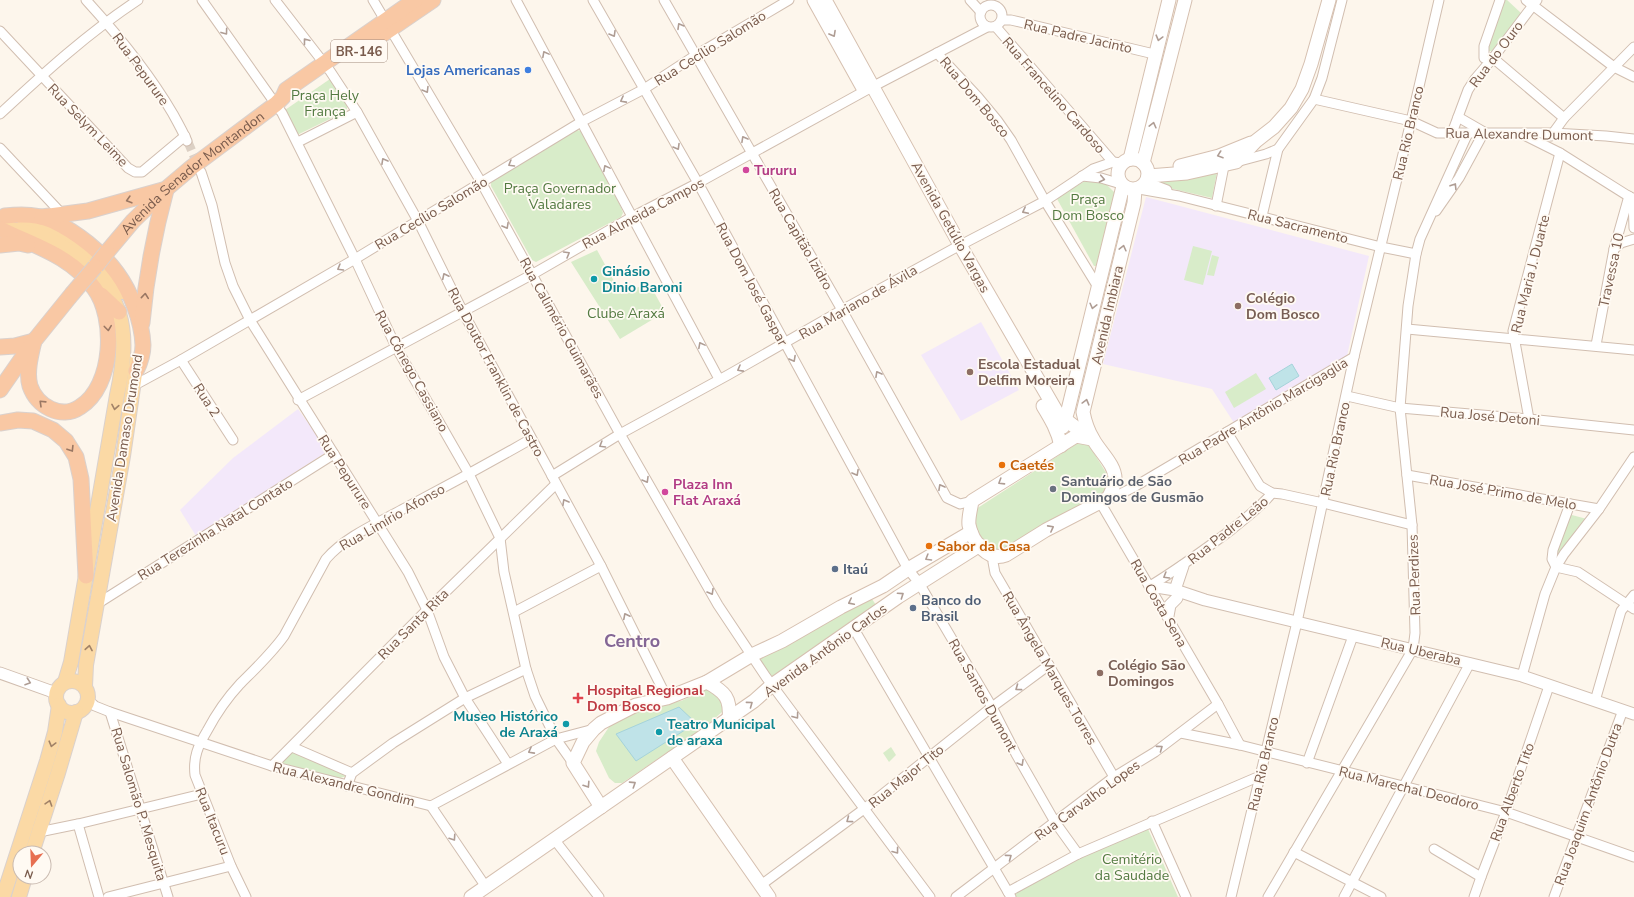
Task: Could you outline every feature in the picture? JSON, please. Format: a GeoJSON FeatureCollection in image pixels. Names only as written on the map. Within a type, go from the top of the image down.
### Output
{"type":"FeatureCollection","features":[{"type":"Feature","properties":{"kind":"highway","name":"Avenida Senador Montandon"},"geometry":{"type":"LineString","coordinates":[[388,25],[415,0]]}},
{"type":"Feature","properties":{"kind":"highway","name":"Avenida Senador Montandon"},"geometry":{"type":"LineString","coordinates":[[34,341],[106,252],[133,221],[166,189],[277,99],[294,94],[327,68],[388,25],[433,0]]}},
{"type":"Feature","properties":{"kind":"highway"},"geometry":{"type":"LineString","coordinates":[[1,222],[18,214],[42,217],[88,212],[166,189]]}},
{"type":"Feature","properties":{"kind":"highway"},"geometry":{"type":"LineString","coordinates":[[141,334],[147,275],[156,227],[166,189]]}},
{"type":"Feature","properties":{"kind":"highway"},"geometry":{"type":"LineString","coordinates":[[42,217],[69,230],[108,262],[117,274],[126,289],[138,319],[141,334],[142,352],[136,371]]}},
{"type":"Feature","properties":{"kind":"highway"},"geometry":{"type":"LineString","coordinates":[[1,222],[64,260],[119,312]]}},
{"type":"Feature","properties":{"kind":"highway"},"geometry":{"type":"LineString","coordinates":[[0,244],[19,243],[43,247]]}},
{"type":"Feature","properties":{"kind":"highway"},"geometry":{"type":"LineString","coordinates":[[0,347],[15,346],[34,341],[29,370],[30,385],[35,396],[45,407],[58,412],[68,412],[80,408],[88,401],[97,388],[103,373],[109,339],[108,325],[104,309],[95,288]]}},
{"type":"Feature","properties":{"kind":"highway","name":"BR-146"},"geometry":{"type":"LineString","coordinates":[[0,390],[34,341]]}},
{"type":"Feature","properties":{"kind":"highway"},"geometry":{"type":"LineString","coordinates":[[0,424],[18,420],[33,421],[52,430],[66,441],[76,457],[81,479],[86,576]]}},
{"type":"Feature","properties":{"kind":"main road","name":"Avenida Getúlio Vargas"},"geometry":{"type":"LineString","coordinates":[[814,0],[868,89],[1053,424],[1060,441]]}},
{"type":"Feature","properties":{"kind":"main road","name":"Avenida Getúlio Vargas"},"geometry":{"type":"LineString","coordinates":[[825,0],[868,89]]}},
{"type":"Feature","properties":{"kind":"main road"},"geometry":{"type":"LineString","coordinates":[[1169,0],[1117,176],[1138,180],[1187,169],[1224,166],[1236,162],[1256,141],[1274,127],[1291,108],[1302,89],[1311,64],[1329,0]]}},
{"type":"Feature","properties":{"kind":"main road","name":"Avenida Imbiara"},"geometry":{"type":"LineString","coordinates":[[1092,439],[1083,412],[1095,368],[1134,203],[1138,180],[1185,0]]}},
{"type":"Feature","properties":{"kind":"main road"},"geometry":{"type":"LineString","coordinates":[[1187,169],[1256,141]]}},
{"type":"Feature","properties":{"kind":"main road"},"geometry":{"type":"LineString","coordinates":[[1121,162],[1137,159],[1138,180]]}},
{"type":"Feature","properties":{"kind":"main road","name":"Avenida Imbiara"},"geometry":{"type":"LineString","coordinates":[[1060,441],[1098,287],[1138,180]]}},
{"type":"Feature","properties":{"kind":"main road","name":"Avenida Damaso Drumond"},"geometry":{"type":"LineString","coordinates":[[1,222],[58,244],[92,271],[108,291],[119,312],[123,336],[123,369],[117,395],[71,662],[60,693],[55,732],[47,761],[3,897]]}},
{"type":"Feature","properties":{"kind":"main road","name":"Avenida Damaso Drumond"},"geometry":{"type":"LineString","coordinates":[[1,222],[39,224],[59,233],[78,245],[100,265],[120,289],[128,303],[134,319],[138,342],[136,371],[123,456],[86,665],[86,693]]}},
{"type":"Feature","properties":{"kind":"main road","name":"Avenida Getúlio Vargas"},"geometry":{"type":"LineString","coordinates":[[956,247],[1058,414],[1065,421],[1092,439]]}},
{"type":"Feature","properties":{"kind":"main road"},"geometry":{"type":"LineString","coordinates":[[1079,364],[1095,368]]}},
{"type":"Feature","properties":{"kind":"main road"},"geometry":{"type":"LineString","coordinates":[[1076,436],[1092,439],[1112,468],[1115,479],[1104,500],[1046,530],[1006,556],[994,556],[984,552],[971,532],[969,524],[972,501],[1046,454],[1060,441],[1076,436]]}},
{"type":"Feature","properties":{"kind":"main road","name":"Avenida Antônio Carlos"},"geometry":{"type":"LineString","coordinates":[[572,763],[583,742],[601,723],[636,705],[667,698],[707,682],[752,655],[782,641],[841,607],[883,586],[908,569],[971,532]]}},
{"type":"Feature","properties":{"kind":"main road","name":"Avenida Antônio Carlos"},"geometry":{"type":"LineString","coordinates":[[471,897],[729,719],[754,701],[772,685],[919,584],[980,545]]}},
{"type":"Feature","properties":{"kind":"main road"},"geometry":{"type":"LineString","coordinates":[[69,681],[78,682],[86,693],[84,708],[76,712],[64,711],[60,693],[69,681]]}},
{"type":"Feature","properties":{"kind":"main road"},"geometry":{"type":"LineString","coordinates":[[707,682],[720,689],[728,700],[730,710],[729,719]]}},
{"type":"Feature","properties":{"kind":"main road"},"geometry":{"type":"LineString","coordinates":[[35,845],[76,712]]}},
{"type":"Feature","properties":{"kind":"main road"},"geometry":{"type":"LineString","coordinates":[[672,758],[769,897]]}},
{"type":"Feature","properties":{"kind":"main road"},"geometry":{"type":"LineString","coordinates":[[572,763],[601,807]]}},
{"type":"Feature","properties":{"kind":"main road"},"geometry":{"type":"LineString","coordinates":[[18,897],[22,885]]}},
{"type":"Feature","properties":{"kind":"street","name":"Rua Pepurure"},"geometry":{"type":"LineString","coordinates":[[86,0],[106,21],[151,79],[186,139]]}},
{"type":"Feature","properties":{"kind":"street"},"geometry":{"type":"LineString","coordinates":[[0,114],[41,76],[106,21],[138,0]]}},
{"type":"Feature","properties":{"kind":"street","name":"Rua Cônego Cassiano"},"geometry":{"type":"LineString","coordinates":[[202,0],[277,99],[396,347],[469,474],[500,538],[504,572],[526,668],[535,696],[556,739],[572,763]]}},
{"type":"Feature","properties":{"kind":"street","name":"Rua Doutor Franklin de Castro"},"geometry":{"type":"LineString","coordinates":[[275,0],[327,68],[357,112],[418,221],[463,312],[531,440],[601,566],[667,698]]}},
{"type":"Feature","properties":{"kind":"street","name":"Rua Calimério Guimarães"},"geometry":{"type":"LineString","coordinates":[[373,0],[481,182],[620,434],[718,605],[772,685],[930,897]]}},
{"type":"Feature","properties":{"kind":"street"},"geometry":{"type":"LineString","coordinates":[[516,0],[719,379]]}},
{"type":"Feature","properties":{"kind":"street","name":"Rua Dom José Gaspar"},"geometry":{"type":"LineString","coordinates":[[593,0],[698,184],[908,569]]}},
{"type":"Feature","properties":{"kind":"street","name":"Rua Capitão Izidro"},"geometry":{"type":"LineString","coordinates":[[664,0],[842,310],[947,498],[960,504],[972,501]]}},
{"type":"Feature","properties":{"kind":"street","name":"Rua Cecílio Salomão"},"geometry":{"type":"LineString","coordinates":[[133,386],[181,360],[355,259],[582,122],[644,89],[696,54],[789,0]]}},
{"type":"Feature","properties":{"kind":"street"},"geometry":{"type":"LineString","coordinates":[[970,0],[981,12],[982,22],[995,25],[1001,10],[992,3],[985,7],[981,12]]}},
{"type":"Feature","properties":{"kind":"street"},"geometry":{"type":"LineString","coordinates":[[1262,216],[1278,149],[1314,99],[1322,78],[1342,0]]}},
{"type":"Feature","properties":{"kind":"street","name":"Rua Rio Branco"},"geometry":{"type":"LineString","coordinates":[[1231,897],[1297,622],[1347,396],[1354,357],[1411,121],[1438,0]]}},
{"type":"Feature","properties":{"kind":"street"},"geometry":{"type":"LineString","coordinates":[[1500,0],[1484,46],[1484,58],[1493,58],[1564,118]]}},
{"type":"Feature","properties":{"kind":"street"},"geometry":{"type":"LineString","coordinates":[[1532,2],[1614,67],[1634,77]]}},
{"type":"Feature","properties":{"kind":"street","name":"Rua do Ouro"},"geometry":{"type":"LineString","coordinates":[[1452,133],[1468,90],[1475,79],[1493,58],[1532,2]]}},
{"type":"Feature","properties":{"kind":"street","name":"Rua Padre Jacinto"},"geometry":{"type":"LineString","coordinates":[[995,25],[1011,20],[1154,54]]}},
{"type":"Feature","properties":{"kind":"street","name":"Rua Almeida Campos"},"geometry":{"type":"LineString","coordinates":[[298,400],[533,274],[632,217],[698,184],[751,153],[868,89],[995,25]]}},
{"type":"Feature","properties":{"kind":"street","name":"Rua Francelino Cardoso"},"geometry":{"type":"LineString","coordinates":[[995,25],[1121,162]]}},
{"type":"Feature","properties":{"kind":"street","name":"Rua Selym Leime"},"geometry":{"type":"LineString","coordinates":[[0,30],[41,76],[128,168],[135,172],[142,172],[186,139]]}},
{"type":"Feature","properties":{"kind":"street"},"geometry":{"type":"LineString","coordinates":[[1545,145],[1564,118],[1634,47]]}},
{"type":"Feature","properties":{"kind":"street","name":"Rua Dom Bosco"},"geometry":{"type":"LineString","coordinates":[[937,53],[997,120],[1011,140],[1045,201],[1098,287]]}},
{"type":"Feature","properties":{"kind":"street","name":"Rua Alexandre Dumont"},"geometry":{"type":"LineString","coordinates":[[1314,99],[1411,121],[1436,132],[1553,133],[1634,139]]}},
{"type":"Feature","properties":{"kind":"street"},"geometry":{"type":"LineString","coordinates":[[298,142],[357,112]]}},
{"type":"Feature","properties":{"kind":"street"},"geometry":{"type":"LineString","coordinates":[[1431,217],[1452,190],[1484,132],[1458,117]]}},
{"type":"Feature","properties":{"kind":"street"},"geometry":{"type":"LineString","coordinates":[[1519,132],[1560,153],[1632,197],[1634,228]]}},
{"type":"Feature","properties":{"kind":"street"},"geometry":{"type":"LineString","coordinates":[[1431,217],[1438,198],[1468,133]]}},
{"type":"Feature","properties":{"kind":"street"},"geometry":{"type":"LineString","coordinates":[[0,148],[63,215]]}},
{"type":"Feature","properties":{"kind":"street"},"geometry":{"type":"LineString","coordinates":[[1236,162],[1266,154],[1278,149]]}},
{"type":"Feature","properties":{"kind":"street","name":"Rua Maria J. Duarte"},"geometry":{"type":"LineString","coordinates":[[1529,419],[1513,339],[1513,332],[1560,153]]}},
{"type":"Feature","properties":{"kind":"street","name":"Rua Mariano de Ávila"},"geometry":{"type":"LineString","coordinates":[[554,480],[620,434],[785,344],[842,310],[956,247],[1045,201],[1093,169],[1121,162]]}},
{"type":"Feature","properties":{"kind":"street"},"geometry":{"type":"LineString","coordinates":[[1216,206],[1224,166]]}},
{"type":"Feature","properties":{"kind":"street","name":"Rua Pepurure"},"geometry":{"type":"LineString","coordinates":[[201,172],[212,205],[225,263],[233,286],[250,320],[298,400],[334,454],[408,572],[427,610],[444,657],[465,698],[508,764]]}},
{"type":"Feature","properties":{"kind":"street"},"geometry":{"type":"LineString","coordinates":[[1082,176],[1138,180]]}},
{"type":"Feature","properties":{"kind":"street","name":"Rua Sacramento"},"geometry":{"type":"LineString","coordinates":[[1138,180],[1179,196],[1216,206],[1262,216],[1381,247],[1416,254]]}},
{"type":"Feature","properties":{"kind":"street","name":"Travessa 10"},"geometry":{"type":"LineString","coordinates":[[1596,345],[1614,249],[1632,197]]}},
{"type":"Feature","properties":{"kind":"street","name":"Rua Perdizes"},"geometry":{"type":"LineString","coordinates":[[1268,897],[1413,649],[1416,633],[1412,525],[1400,408],[1407,329],[1416,254],[1420,239],[1431,217]]}},
{"type":"Feature","properties":{"kind":"street"},"geometry":{"type":"LineString","coordinates":[[1614,249],[1621,243],[1634,239]]}},
{"type":"Feature","properties":{"kind":"street"},"geometry":{"type":"LineString","coordinates":[[1407,329],[1596,345],[1634,350]]}},
{"type":"Feature","properties":{"kind":"street","name":"Rua Padre Antônio Marcigaglia"},"geometry":{"type":"LineString","coordinates":[[1104,500],[1134,487],[1354,357]]}},
{"type":"Feature","properties":{"kind":"street","name":"Rua 2"},"geometry":{"type":"LineString","coordinates":[[181,360],[233,440]]}},
{"type":"Feature","properties":{"kind":"street","name":"Rua José Detoni"},"geometry":{"type":"LineString","coordinates":[[1347,396],[1400,408],[1634,430]]}},
{"type":"Feature","properties":{"kind":"street"},"geometry":{"type":"LineString","coordinates":[[1227,432],[1260,486],[1272,494],[1282,494],[1323,503],[1412,525]]}},
{"type":"Feature","properties":{"kind":"street","name":"Rua Limírio Afonso"},"geometry":{"type":"LineString","coordinates":[[200,743],[227,699],[271,653],[284,636],[326,559],[343,543],[531,440]]}},
{"type":"Feature","properties":{"kind":"street","name":"Rua Terezinha Natal Contato"},"geometry":{"type":"LineString","coordinates":[[97,604],[334,454]]}},
{"type":"Feature","properties":{"kind":"street"},"geometry":{"type":"LineString","coordinates":[[1522,676],[1545,594],[1556,567],[1564,554],[1599,509],[1634,457]]}},
{"type":"Feature","properties":{"kind":"street","name":"Rua José Primo de Melo"},"geometry":{"type":"LineString","coordinates":[[1407,475],[1599,509]]}},
{"type":"Feature","properties":{"kind":"street","name":"Rua Santa Rita"},"geometry":{"type":"LineString","coordinates":[[272,766],[500,538],[554,480]]}},
{"type":"Feature","properties":{"kind":"street","name":"Rua Padre Leão"},"geometry":{"type":"LineString","coordinates":[[1152,589],[1263,505],[1272,494]]}},
{"type":"Feature","properties":{"kind":"street","name":"Rua Costa Sena"},"geometry":{"type":"LineString","coordinates":[[1104,500],[1152,589],[1240,745]]}},
{"type":"Feature","properties":{"kind":"street"},"geometry":{"type":"LineString","coordinates":[[1556,567],[1552,559],[1553,550],[1570,504]]}},
{"type":"Feature","properties":{"kind":"street","name":"Rua Ângela Marques Torres"},"geometry":{"type":"LineString","coordinates":[[994,556],[993,562],[995,573],[1114,778]]}},
{"type":"Feature","properties":{"kind":"street"},"geometry":{"type":"LineString","coordinates":[[514,612],[601,566]]}},
{"type":"Feature","properties":{"kind":"street"},"geometry":{"type":"LineString","coordinates":[[1168,616],[1170,605],[1176,594],[1183,566]]}},
{"type":"Feature","properties":{"kind":"street"},"geometry":{"type":"LineString","coordinates":[[1556,567],[1578,572],[1630,607]]}},
{"type":"Feature","properties":{"kind":"street","name":"Rua Santos Dumont"},"geometry":{"type":"LineString","coordinates":[[908,569],[919,584],[992,707],[1016,754],[1055,822],[1078,854]]}},
{"type":"Feature","properties":{"kind":"street","name":"Rua Uberaba"},"geometry":{"type":"LineString","coordinates":[[1152,589],[1413,649],[1522,676],[1634,714]]}},
{"type":"Feature","properties":{"kind":"street"},"geometry":{"type":"LineString","coordinates":[[1595,701],[1621,611],[1630,607],[1634,595]]}},
{"type":"Feature","properties":{"kind":"street"},"geometry":{"type":"LineString","coordinates":[[854,629],[1010,895],[1078,854],[1260,776]]}},
{"type":"Feature","properties":{"kind":"street"},"geometry":{"type":"LineString","coordinates":[[1307,763],[1353,636]]}},
{"type":"Feature","properties":{"kind":"street"},"geometry":{"type":"LineString","coordinates":[[1344,897],[1470,663]]}},
{"type":"Feature","properties":{"kind":"street","name":"Rua Major Tito"},"geometry":{"type":"LineString","coordinates":[[762,885],[864,809],[992,707],[1049,666]]}},
{"type":"Feature","properties":{"kind":"street"},"geometry":{"type":"LineString","coordinates":[[347,786],[352,773],[393,743],[465,698],[526,668]]}},
{"type":"Feature","properties":{"kind":"street"},"geometry":{"type":"LineString","coordinates":[[0,672],[60,693]]}},
{"type":"Feature","properties":{"kind":"street","name":"Rua Alberto Tito"},"geometry":{"type":"LineString","coordinates":[[1474,897],[1506,812],[1549,686]]}},
{"type":"Feature","properties":{"kind":"street","name":"Rua Alexandre Gondim"},"geometry":{"type":"LineString","coordinates":[[86,693],[95,706],[200,743],[272,766],[347,786],[432,806],[556,739],[594,729]]}},
{"type":"Feature","properties":{"kind":"street","name":"Rua Carvalho Lopes"},"geometry":{"type":"LineString","coordinates":[[956,897],[1114,778],[1155,752],[1218,704]]}},
{"type":"Feature","properties":{"kind":"street","name":"Rua Joaquim Antônio Dutra"},"geometry":{"type":"LineString","coordinates":[[1554,897],[1623,710]]}},
{"type":"Feature","properties":{"kind":"street","name":"Rua Salomão P. Mesquita"},"geometry":{"type":"LineString","coordinates":[[110,712],[168,897]]}},
{"type":"Feature","properties":{"kind":"street","name":"Rua Marechal Deodoro"},"geometry":{"type":"LineString","coordinates":[[1181,733],[1240,745],[1266,753],[1506,812],[1634,856]]}},
{"type":"Feature","properties":{"kind":"street","name":"Rua Itacuru"},"geometry":{"type":"LineString","coordinates":[[200,743],[194,763],[195,775],[231,866],[246,897]]}},
{"type":"Feature","properties":{"kind":"street"},"geometry":{"type":"LineString","coordinates":[[292,747],[352,773]]}},
{"type":"Feature","properties":{"kind":"street"},"geometry":{"type":"LineString","coordinates":[[39,832],[202,794]]}},
{"type":"Feature","properties":{"kind":"street"},"geometry":{"type":"LineString","coordinates":[[432,806],[486,887]]}},
{"type":"Feature","properties":{"kind":"street"},"geometry":{"type":"LineString","coordinates":[[1152,821],[1186,897]]}},
{"type":"Feature","properties":{"kind":"street"},"geometry":{"type":"LineString","coordinates":[[78,824],[99,897]]}},
{"type":"Feature","properties":{"kind":"street"},"geometry":{"type":"LineString","coordinates":[[554,839],[599,897]]}},
{"type":"Feature","properties":{"kind":"street"},"geometry":{"type":"LineString","coordinates":[[1434,849],[1481,877]]}},
{"type":"Feature","properties":{"kind":"street"},"geometry":{"type":"LineString","coordinates":[[1294,852],[1381,897]]}},
{"type":"Feature","properties":{"kind":"street"},"geometry":{"type":"LineString","coordinates":[[108,897],[231,866]]}},
{"type":"Feature","properties":{"kind":"shaded area","name":"Colégio Dom Bosco"},"geometry":{"type":"Polygon","coordinates":[[[1146,197],[1369,256],[1347,356],[1236,426],[1212,389],[1103,364],[1146,197]]]}},
{"type":"Feature","properties":{"kind":"shaded area","name":"Escola Estadual Delfim Moreira"},"geometry":{"type":"Polygon","coordinates":[[[981,322],[1019,390],[961,421],[921,355],[981,322]]]}},
{"type":"Feature","properties":{"kind":"shaded area"},"geometry":{"type":"Polygon","coordinates":[[[298,409],[328,451],[196,536],[180,510],[233,458],[298,409]]]}},
{"type":"Feature","properties":{"kind":"green space"},"geometry":{"type":"Polygon","coordinates":[[[1504,0],[1507,0],[1521,13],[1492,51],[1489,51],[1489,45],[1504,0]]]}},
{"type":"Feature","properties":{"kind":"green space","name":"Praça Hely França"},"geometry":{"type":"Polygon","coordinates":[[[330,79],[347,104],[347,109],[340,114],[297,135],[285,110],[330,79]]]}},
{"type":"Feature","properties":{"kind":"green space","name":"Praça Governador Valadares"},"geometry":{"type":"Polygon","coordinates":[[[577,130],[581,131],[623,213],[621,217],[536,262],[532,260],[491,186],[491,183],[494,179],[577,130]]]}},
{"type":"Feature","properties":{"kind":"green space"},"geometry":{"type":"Polygon","coordinates":[[[1217,172],[1212,198],[1169,188],[1156,181],[1217,172]]]}},
{"type":"Feature","properties":{"kind":"green space","name":"Praça Dom Bosco"},"geometry":{"type":"Polygon","coordinates":[[[1089,179],[1106,184],[1116,194],[1099,266],[1094,266],[1056,197],[1089,179]]]}},
{"type":"Feature","properties":{"kind":"green space"},"geometry":{"type":"Polygon","coordinates":[[[1193,246],[1212,251],[1203,285],[1184,280],[1193,246]]]}},
{"type":"Feature","properties":{"kind":"green space","name":"Clube Araxá"},"geometry":{"type":"Polygon","coordinates":[[[597,250],[621,294],[649,283],[665,312],[620,339],[571,262],[597,250]]]}},
{"type":"Feature","properties":{"kind":"green space"},"geometry":{"type":"Polygon","coordinates":[[[1212,255],[1219,257],[1214,276],[1207,275],[1212,255]]]}},
{"type":"Feature","properties":{"kind":"green space"},"geometry":{"type":"Polygon","coordinates":[[[1256,373],[1266,389],[1234,408],[1225,392],[1256,373]]]}},
{"type":"Feature","properties":{"kind":"green space"},"geometry":{"type":"Polygon","coordinates":[[[1081,441],[1087,442],[1110,479],[1108,490],[1005,551],[986,548],[972,523],[976,509],[1081,441]]]}},
{"type":"Feature","properties":{"kind":"green space"},"geometry":{"type":"Polygon","coordinates":[[[1568,514],[1587,519],[1556,562],[1554,554],[1568,514]]]}},
{"type":"Feature","properties":{"kind":"green space"},"geometry":{"type":"Polygon","coordinates":[[[870,596],[878,608],[771,678],[761,666],[761,657],[870,596]]]}},
{"type":"Feature","properties":{"kind":"green space"},"geometry":{"type":"Polygon","coordinates":[[[710,688],[716,690],[725,707],[722,712],[705,727],[622,783],[615,783],[609,778],[596,751],[599,742],[611,724],[646,705],[681,701],[710,688]]]}},
{"type":"Feature","properties":{"kind":"green space"},"geometry":{"type":"Polygon","coordinates":[[[891,747],[896,755],[889,762],[883,753],[891,747]]]}},
{"type":"Feature","properties":{"kind":"green space"},"geometry":{"type":"Polygon","coordinates":[[[293,751],[343,772],[347,776],[337,779],[282,763],[293,751]]]}},
{"type":"Feature","properties":{"kind":"green space","name":"Cemitério da Saudade"},"geometry":{"type":"Polygon","coordinates":[[[1148,829],[1178,897],[1016,897],[1014,894],[1078,858],[1148,829]]]}},
{"type":"Feature","properties":{"kind":"water"},"geometry":{"type":"Polygon","coordinates":[[[1292,364],[1299,376],[1276,390],[1269,378],[1292,364]]]}},
{"type":"Feature","properties":{"kind":"water"},"geometry":{"type":"Polygon","coordinates":[[[679,707],[696,723],[636,761],[616,734],[679,707]]]}},
{"type":"Feature","properties":{"kind":"tunnel"},"geometry":{"type":"LineString","coordinates":[[188,142],[199,168]]}},
{"type":"Feature","properties":{"kind":"place","name":"Lojas Americanas"},"geometry":{"type":"Point","coordinates":[528,70]}},
{"type":"Feature","properties":{"kind":"place","name":"Tururu"},"geometry":{"type":"Point","coordinates":[746,170]}},
{"type":"Feature","properties":{"kind":"place","name":"Ginásio Dinio Baroni"},"geometry":{"type":"Point","coordinates":[594,279]}},
{"type":"Feature","properties":{"kind":"place","name":"Colégio Dom Bosco"},"geometry":{"type":"Point","coordinates":[1238,306]}},
{"type":"Feature","properties":{"kind":"place","name":"Escola Estadual Delfim Moreira"},"geometry":{"type":"Point","coordinates":[970,372]}},
{"type":"Feature","properties":{"kind":"place","name":"Caetés"},"geometry":{"type":"Point","coordinates":[1002,465]}},
{"type":"Feature","properties":{"kind":"place","name":"Santuário de São Domingos de Gusmão"},"geometry":{"type":"Point","coordinates":[1053,489]}},
{"type":"Feature","properties":{"kind":"place","name":"Plaza Inn Flat Araxá"},"geometry":{"type":"Point","coordinates":[665,492]}},
{"type":"Feature","properties":{"kind":"place","name":"Sabor da Casa"},"geometry":{"type":"Point","coordinates":[929,546]}},
{"type":"Feature","properties":{"kind":"place","name":"Itaú"},"geometry":{"type":"Point","coordinates":[835,569]}},
{"type":"Feature","properties":{"kind":"place","name":"Banco do Brasil"},"geometry":{"type":"Point","coordinates":[913,608]}},
{"type":"Feature","properties":{"kind":"place","name":"Colégio São Domingos"},"geometry":{"type":"Point","coordinates":[1100,673]}},
{"type":"Feature","properties":{"kind":"place","name":"Hospital Regional Dom Bosco"},"geometry":{"type":"Point","coordinates":[578,698]}},
{"type":"Feature","properties":{"kind":"place","name":"Museo Histórico de Araxá"},"geometry":{"type":"Point","coordinates":[566,724]}},
{"type":"Feature","properties":{"kind":"place","name":"Teatro Municipal de araxa"},"geometry":{"type":"Point","coordinates":[659,732]}},
{"type":"Feature","properties":{"kind":"district","name":"Centro"},"geometry":{"type":"Point","coordinates":[632,641]}}]}
